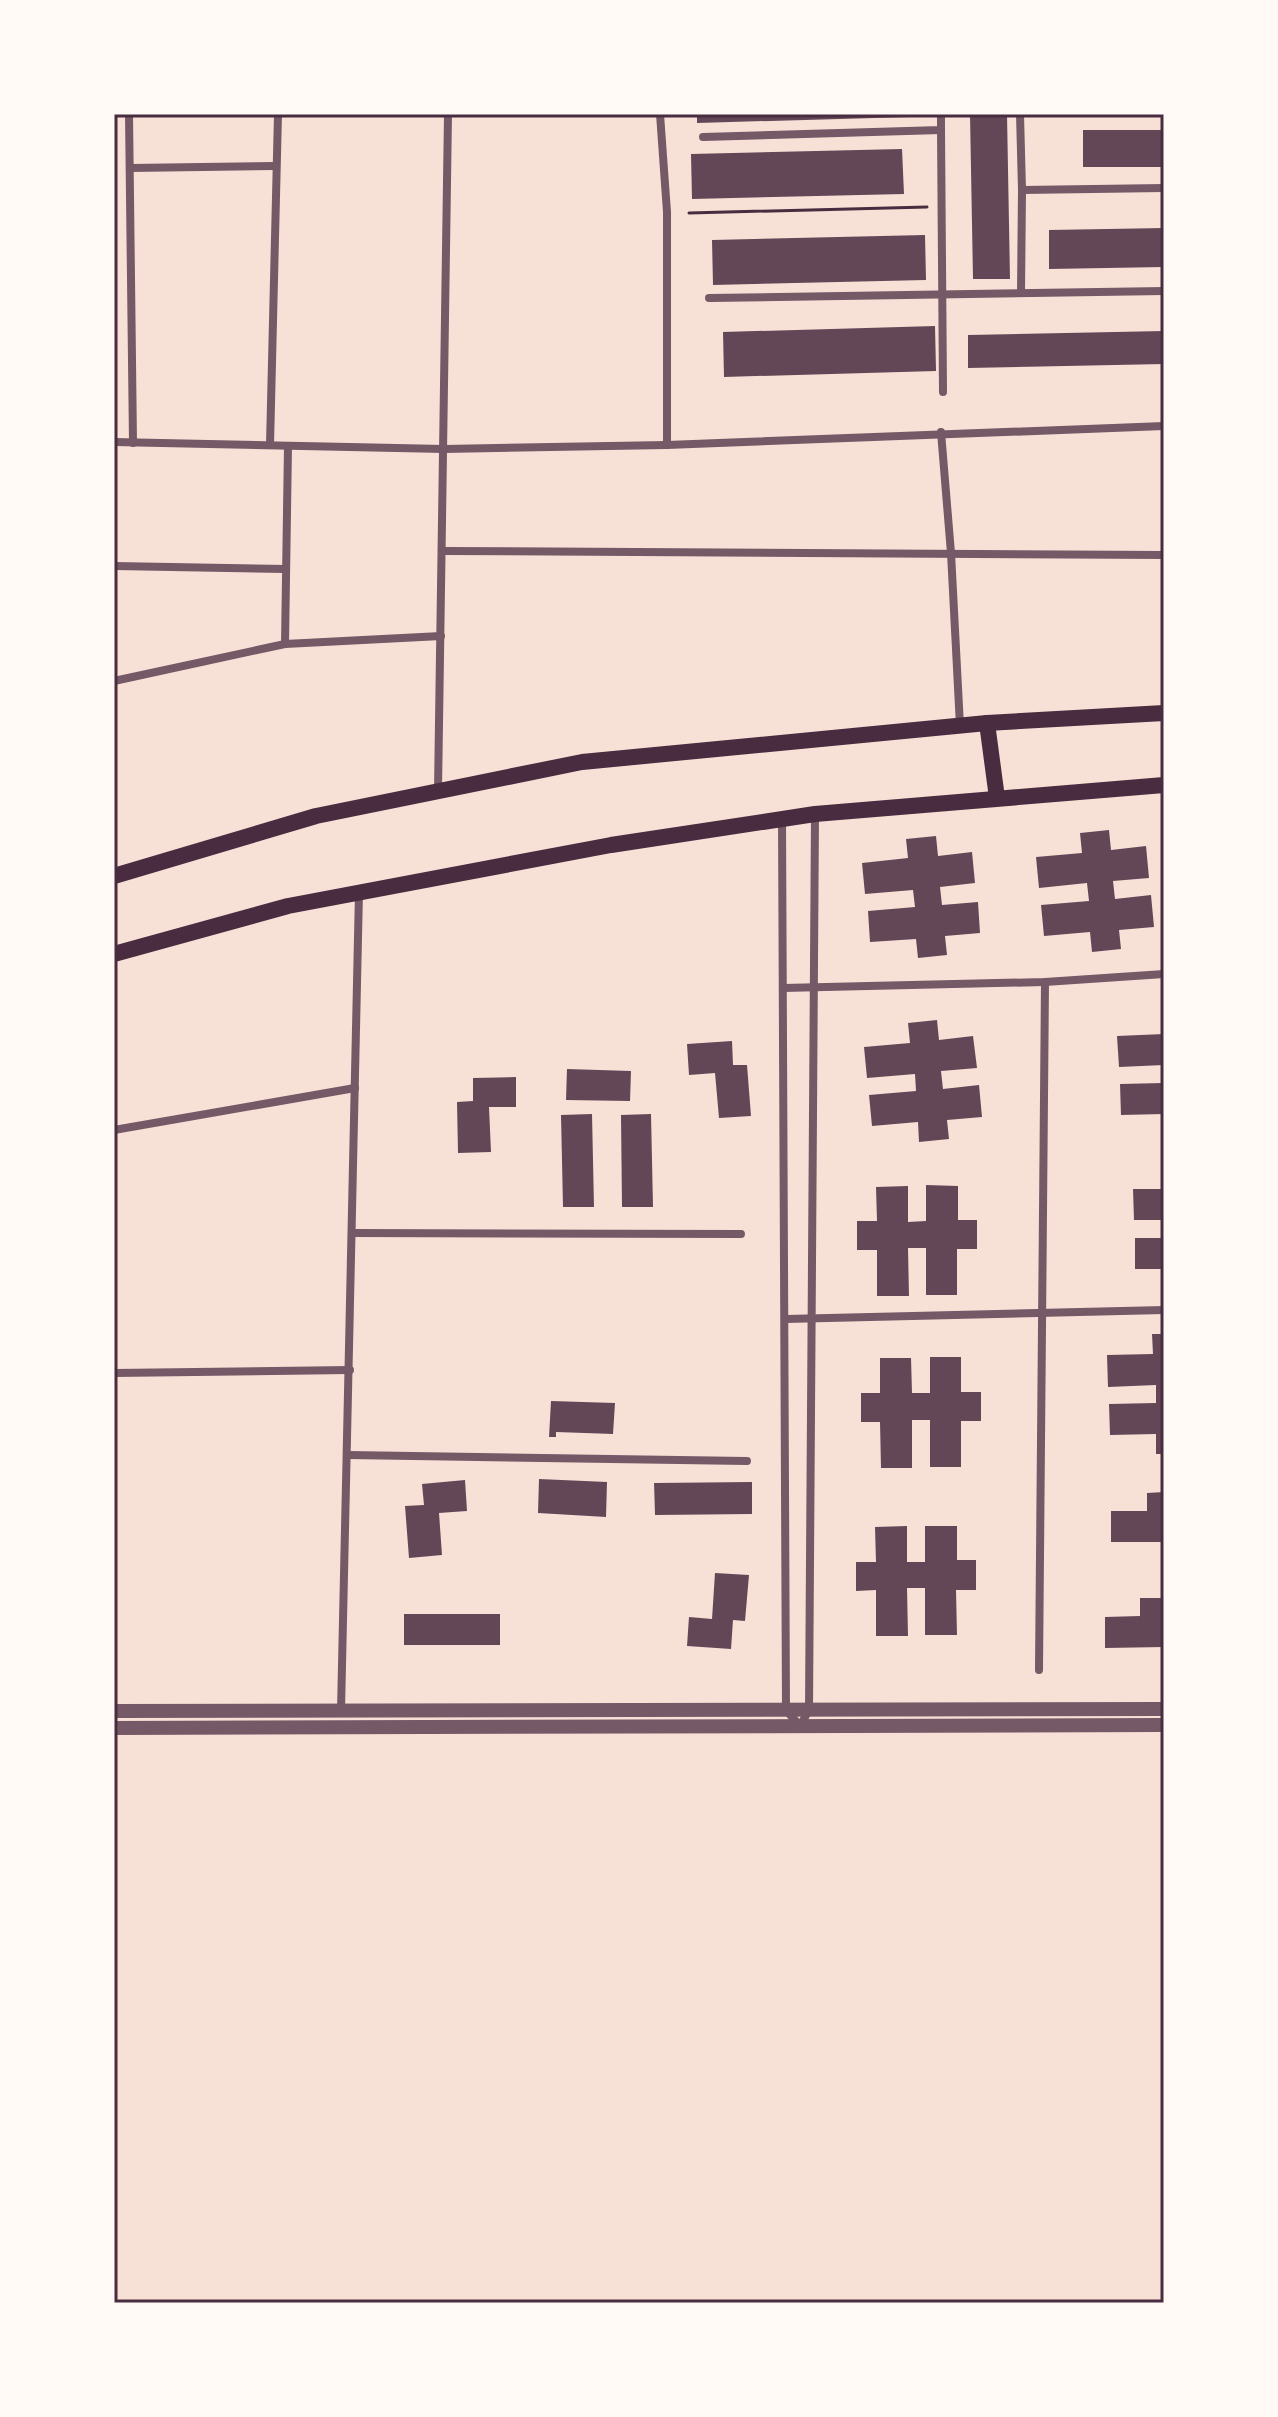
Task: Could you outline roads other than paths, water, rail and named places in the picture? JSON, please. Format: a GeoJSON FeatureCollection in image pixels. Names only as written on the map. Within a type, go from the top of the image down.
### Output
{"type":"FeatureCollection","features":[{"type":"Feature","properties":{"kind":"main road"},"geometry":{"type":"LineString","coordinates":[[114,876],[316,816],[582,762],[987,723],[1164,713]]}},
{"type":"Feature","properties":{"kind":"main road"},"geometry":{"type":"LineString","coordinates":[[987,723],[997,798]]}},
{"type":"Feature","properties":{"kind":"main road"},"geometry":{"type":"LineString","coordinates":[[114,954],[288,906],[611,845],[815,814],[1164,785]]}},
{"type":"Feature","properties":{"kind":"street"},"geometry":{"type":"LineString","coordinates":[[129,114],[133,443]]}},
{"type":"Feature","properties":{"kind":"street"},"geometry":{"type":"LineString","coordinates":[[270,445],[278,114]]}},
{"type":"Feature","properties":{"kind":"street"},"geometry":{"type":"LineString","coordinates":[[438,791],[448,114]]}},
{"type":"Feature","properties":{"kind":"street"},"geometry":{"type":"LineString","coordinates":[[660,114],[667,212],[667,445]]}},
{"type":"Feature","properties":{"kind":"street"},"geometry":{"type":"LineString","coordinates":[[941,114],[943,392]]}},
{"type":"Feature","properties":{"kind":"street"},"geometry":{"type":"LineString","coordinates":[[1020,114],[1021,293]]}},
{"type":"Feature","properties":{"kind":"street"},"geometry":{"type":"LineString","coordinates":[[703,137],[941,130]]}},
{"type":"Feature","properties":{"kind":"street"},"geometry":{"type":"LineString","coordinates":[[130,168],[276,166]]}},
{"type":"Feature","properties":{"kind":"street"},"geometry":{"type":"LineString","coordinates":[[1022,190],[1164,188]]}},
{"type":"Feature","properties":{"kind":"street"},"geometry":{"type":"LineString","coordinates":[[709,298],[1164,291]]}},
{"type":"Feature","properties":{"kind":"street"},"geometry":{"type":"LineString","coordinates":[[114,442],[444,449],[667,445],[941,432],[1164,426]]}},
{"type":"Feature","properties":{"kind":"street"},"geometry":{"type":"LineString","coordinates":[[941,432],[960,726]]}},
{"type":"Feature","properties":{"kind":"street"},"geometry":{"type":"LineString","coordinates":[[285,644],[288,446]]}},
{"type":"Feature","properties":{"kind":"street"},"geometry":{"type":"LineString","coordinates":[[443,551],[1164,555]]}},
{"type":"Feature","properties":{"kind":"street"},"geometry":{"type":"LineString","coordinates":[[114,566],[286,569]]}},
{"type":"Feature","properties":{"kind":"street"},"geometry":{"type":"LineString","coordinates":[[114,681],[285,644],[441,636]]}},
{"type":"Feature","properties":{"kind":"street"},"geometry":{"type":"LineString","coordinates":[[800,1726],[809,1710],[815,814]]}},
{"type":"Feature","properties":{"kind":"street"},"geometry":{"type":"LineString","coordinates":[[782,819],[786,1710],[800,1726]]}},
{"type":"Feature","properties":{"kind":"street"},"geometry":{"type":"LineString","coordinates":[[341,1711],[359,891]]}},
{"type":"Feature","properties":{"kind":"street"},"geometry":{"type":"LineString","coordinates":[[783,988],[1045,982],[1164,974]]}},
{"type":"Feature","properties":{"kind":"street"},"geometry":{"type":"LineString","coordinates":[[1039,1670],[1045,982]]}},
{"type":"Feature","properties":{"kind":"street"},"geometry":{"type":"LineString","coordinates":[[114,1130],[355,1088]]}},
{"type":"Feature","properties":{"kind":"street"},"geometry":{"type":"LineString","coordinates":[[352,1233],[741,1234]]}},
{"type":"Feature","properties":{"kind":"street"},"geometry":{"type":"LineString","coordinates":[[786,1319],[1164,1310]]}},
{"type":"Feature","properties":{"kind":"street"},"geometry":{"type":"LineString","coordinates":[[114,1373],[350,1370]]}},
{"type":"Feature","properties":{"kind":"street"},"geometry":{"type":"LineString","coordinates":[[348,1455],[747,1461]]}},
{"type":"Feature","properties":{"kind":"street"},"geometry":{"type":"LineString","coordinates":[[114,1711],[1164,1709]]}},
{"type":"Feature","properties":{"kind":"street"},"geometry":{"type":"LineString","coordinates":[[114,1728],[1164,1725]]}}]}
